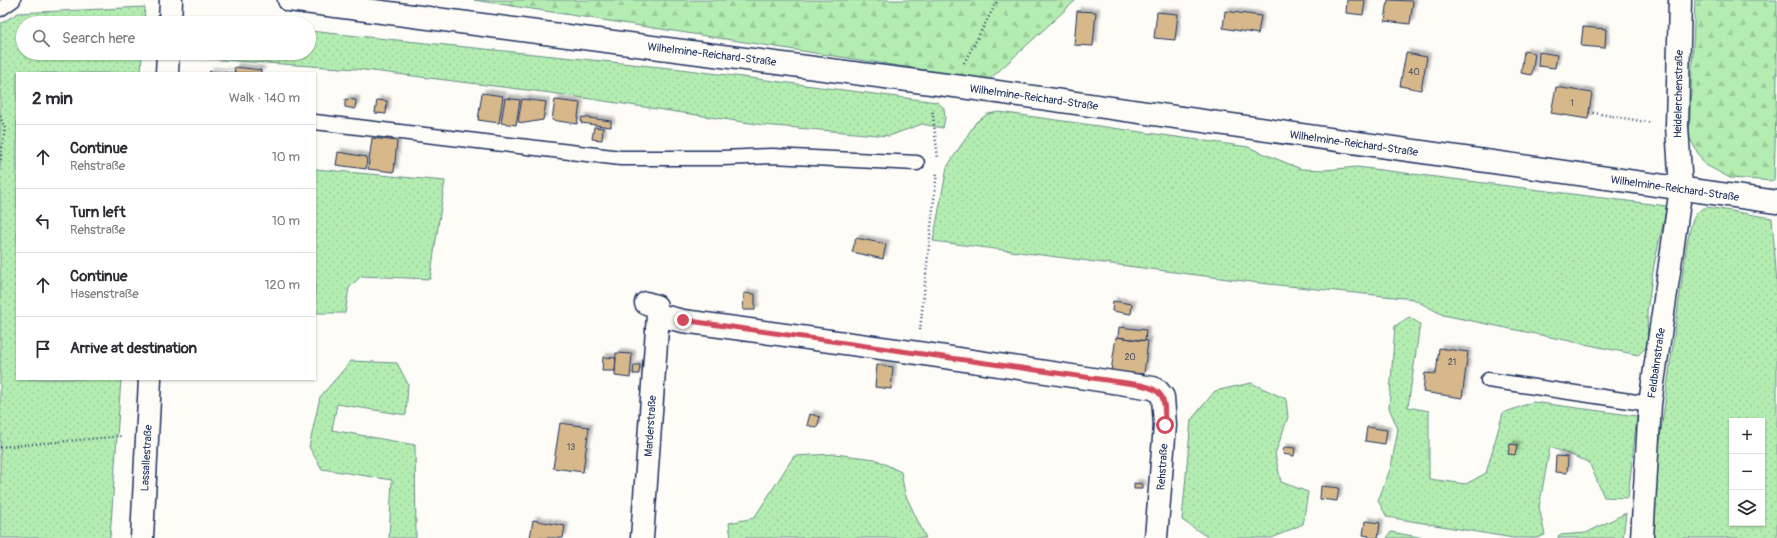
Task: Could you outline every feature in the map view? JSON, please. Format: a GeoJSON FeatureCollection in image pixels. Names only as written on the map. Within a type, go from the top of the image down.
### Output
{"type":"FeatureCollection","features":[{"type":"Feature","properties":{"kind":"street"},"geometry":{"type":"LineString","coordinates":[[170,16],[171,0]]}},
{"type":"Feature","properties":{"kind":"street","name":"Wilhelmine-Reichard-Straße"},"geometry":{"type":"LineString","coordinates":[[289,0],[962,87],[1777,202]]}},
{"type":"Feature","properties":{"kind":"street","name":"Heidelerchenstraße"},"geometry":{"type":"LineString","coordinates":[[1680,0],[1677,126],[1681,188]]}},
{"type":"Feature","properties":{"kind":"street"},"geometry":{"type":"LineString","coordinates":[[167,72],[168,60]]}},
{"type":"Feature","properties":{"kind":"street","name":"Feldbahnstraße"},"geometry":{"type":"LineString","coordinates":[[1642,538],[1650,404],[1681,188]]}},
{"type":"Feature","properties":{"kind":"street","name":"Rehstraße"},"geometry":{"type":"LineString","coordinates":[[652,309],[683,320],[1141,385],[1158,391],[1163,397],[1165,425],[1156,538]]}},
{"type":"Feature","properties":{"kind":"street","name":"Marderstraße"},"geometry":{"type":"LineString","coordinates":[[642,538],[652,309]]}},
{"type":"Feature","properties":{"kind":"street","name":"Lassallestraße"},"geometry":{"type":"LineString","coordinates":[[142,538],[150,380]]}},
{"type":"Feature","properties":{"kind":"lane"},"geometry":{"type":"LineString","coordinates":[[0,9],[13,0]]}},
{"type":"Feature","properties":{"kind":"lane"},"geometry":{"type":"LineString","coordinates":[[316,122],[621,158],[772,156],[917,163]]}},
{"type":"Feature","properties":{"kind":"lane"},"geometry":{"type":"LineString","coordinates":[[1488,380],[1650,404]]}},
{"type":"Feature","properties":{"kind":"path"},"geometry":{"type":"LineString","coordinates":[[962,68],[998,0]]}},
{"type":"Feature","properties":{"kind":"path"},"geometry":{"type":"LineString","coordinates":[[918,353],[938,158],[931,103]]}},
{"type":"Feature","properties":{"kind":"path"},"geometry":{"type":"LineString","coordinates":[[1590,112],[1677,126]]}},
{"type":"Feature","properties":{"kind":"path"},"geometry":{"type":"LineString","coordinates":[[0,116],[4,129],[0,163]]}},
{"type":"Feature","properties":{"kind":"path"},"geometry":{"type":"LineString","coordinates":[[0,447],[147,433]]}},
{"type":"Feature","properties":{"kind":"green space"},"geometry":{"type":"Polygon","coordinates":[[[474,0],[1076,0],[989,80],[474,0]]]}},
{"type":"Feature","properties":{"kind":"green space"},"geometry":{"type":"Polygon","coordinates":[[[1695,0],[1777,0],[1777,80],[1774,181],[1730,178],[1704,164],[1689,137],[1695,0]]]}},
{"type":"Feature","properties":{"kind":"green space"},"geometry":{"type":"Polygon","coordinates":[[[145,7],[144,16],[16,16],[16,60],[142,60],[141,72],[16,72],[16,380],[121,380],[110,538],[0,538],[0,24],[18,13],[145,7]]]}},
{"type":"Feature","properties":{"kind":"green space"},"geometry":{"type":"Polygon","coordinates":[[[316,32],[680,69],[937,102],[944,108],[945,118],[943,128],[922,124],[889,136],[763,125],[551,93],[356,69],[222,60],[316,60],[316,32]]]}},
{"type":"Feature","properties":{"kind":"green space"},"geometry":{"type":"Polygon","coordinates":[[[999,112],[1248,147],[1301,169],[1325,170],[1357,167],[1667,206],[1654,265],[1647,311],[1648,346],[1638,355],[1443,315],[1413,299],[1259,283],[933,241],[947,167],[976,122],[988,114],[999,112]]]}},
{"type":"Feature","properties":{"kind":"green space"},"geometry":{"type":"Polygon","coordinates":[[[316,169],[445,181],[430,279],[361,276],[349,288],[345,313],[316,313],[316,169]]]}},
{"type":"Feature","properties":{"kind":"green space"},"geometry":{"type":"Polygon","coordinates":[[[1707,207],[1772,218],[1777,283],[1777,538],[1652,538],[1660,438],[1687,243],[1692,221],[1698,212],[1707,207]]]}},
{"type":"Feature","properties":{"kind":"green space"},"geometry":{"type":"Polygon","coordinates":[[[1409,317],[1420,324],[1408,407],[1429,411],[1429,479],[1466,484],[1486,473],[1503,413],[1533,402],[1637,416],[1628,498],[1604,497],[1589,462],[1550,447],[1539,507],[1545,535],[1537,538],[1513,538],[1387,517],[1378,501],[1391,467],[1398,429],[1389,408],[1395,326],[1409,317]]]}},
{"type":"Feature","properties":{"kind":"green space"},"geometry":{"type":"Polygon","coordinates":[[[351,361],[397,363],[408,384],[406,415],[337,404],[332,430],[415,445],[416,538],[389,538],[392,480],[322,469],[309,447],[320,397],[351,361]]]}},
{"type":"Feature","properties":{"kind":"green space"},"geometry":{"type":"Polygon","coordinates":[[[1251,383],[1286,399],[1288,417],[1275,454],[1281,482],[1308,492],[1303,524],[1272,538],[1209,538],[1182,520],[1191,420],[1215,391],[1251,383]]]}},
{"type":"Feature","properties":{"kind":"green space"},"geometry":{"type":"Polygon","coordinates":[[[835,454],[875,459],[901,472],[905,494],[926,538],[731,538],[729,523],[754,518],[794,456],[835,454]]]}},
{"type":"Feature","properties":{"kind":"green space"},"geometry":{"type":"Polygon","coordinates":[[[1626,513],[1623,538],[1558,538],[1559,535],[1586,533],[1626,513]]]}},
{"type":"Feature","properties":{"kind":"green space"},"geometry":{"type":"Polygon","coordinates":[[[1391,532],[1424,538],[1387,538],[1391,532]]]}},
{"type":"Feature","properties":{"kind":"building"},"geometry":{"type":"Polygon","coordinates":[[[1347,0],[1365,0],[1363,15],[1346,13],[1347,0]]]}},
{"type":"Feature","properties":{"kind":"building"},"geometry":{"type":"Polygon","coordinates":[[[1388,0],[1413,1],[1410,24],[1385,21],[1388,0]]]}},
{"type":"Feature","properties":{"kind":"building"},"geometry":{"type":"Polygon","coordinates":[[[1077,11],[1096,12],[1093,46],[1074,45],[1077,11]]]}},
{"type":"Feature","properties":{"kind":"building"},"geometry":{"type":"Polygon","coordinates":[[[1225,11],[1261,16],[1258,34],[1223,28],[1225,11]]]}},
{"type":"Feature","properties":{"kind":"building"},"geometry":{"type":"Polygon","coordinates":[[[1157,12],[1178,14],[1175,40],[1154,38],[1157,12]]]}},
{"type":"Feature","properties":{"kind":"building"},"geometry":{"type":"Polygon","coordinates":[[[1583,27],[1606,29],[1605,48],[1581,46],[1583,27]]]}},
{"type":"Feature","properties":{"kind":"building"},"geometry":{"type":"Polygon","coordinates":[[[1524,51],[1535,53],[1532,75],[1521,73],[1524,51]]]}},
{"type":"Feature","properties":{"kind":"building"},"geometry":{"type":"Polygon","coordinates":[[[1539,52],[1557,55],[1555,68],[1538,66],[1539,52]]]}},
{"type":"Feature","properties":{"kind":"building"},"geometry":{"type":"Polygon","coordinates":[[[1406,53],[1427,57],[1421,90],[1400,86],[1406,53]]]}},
{"type":"Feature","properties":{"kind":"building"},"geometry":{"type":"Polygon","coordinates":[[[235,67],[261,70],[261,72],[234,72],[235,67]]]}},
{"type":"Feature","properties":{"kind":"building"},"geometry":{"type":"Polygon","coordinates":[[[1556,87],[1592,93],[1588,119],[1551,113],[1556,87]]]}},
{"type":"Feature","properties":{"kind":"building"},"geometry":{"type":"Polygon","coordinates":[[[482,93],[503,96],[499,123],[478,120],[482,93]]]}},
{"type":"Feature","properties":{"kind":"building"},"geometry":{"type":"Polygon","coordinates":[[[505,98],[520,100],[516,125],[501,123],[505,98]]]}},
{"type":"Feature","properties":{"kind":"building"},"geometry":{"type":"Polygon","coordinates":[[[345,99],[356,100],[355,109],[345,107],[345,99]]]}},
{"type":"Feature","properties":{"kind":"building"},"geometry":{"type":"Polygon","coordinates":[[[522,99],[546,102],[543,120],[525,123],[518,122],[522,99]]]}},
{"type":"Feature","properties":{"kind":"building"},"geometry":{"type":"Polygon","coordinates":[[[377,100],[387,101],[386,114],[375,113],[377,100]]]}},
{"type":"Feature","properties":{"kind":"building"},"geometry":{"type":"Polygon","coordinates":[[[555,100],[580,103],[577,124],[552,120],[555,100]]]}},
{"type":"Feature","properties":{"kind":"building"},"geometry":{"type":"Polygon","coordinates":[[[582,117],[611,121],[611,127],[581,123],[582,117]]]}},
{"type":"Feature","properties":{"kind":"building"},"geometry":{"type":"Polygon","coordinates":[[[594,127],[603,128],[602,140],[592,139],[594,127]]]}},
{"type":"Feature","properties":{"kind":"building"},"geometry":{"type":"Polygon","coordinates":[[[372,138],[397,141],[394,172],[368,169],[372,138]]]}},
{"type":"Feature","properties":{"kind":"building"},"geometry":{"type":"Polygon","coordinates":[[[338,152],[367,157],[366,169],[336,165],[338,152]]]}},
{"type":"Feature","properties":{"kind":"building"},"geometry":{"type":"Polygon","coordinates":[[[856,238],[886,244],[883,259],[852,252],[856,238]]]}},
{"type":"Feature","properties":{"kind":"building"},"geometry":{"type":"Polygon","coordinates":[[[744,293],[755,294],[755,310],[743,310],[744,293]]]}},
{"type":"Feature","properties":{"kind":"building"},"geometry":{"type":"Polygon","coordinates":[[[1113,301],[1132,304],[1131,314],[1112,311],[1113,301]]]}},
{"type":"Feature","properties":{"kind":"building"},"geometry":{"type":"Polygon","coordinates":[[[1119,327],[1146,330],[1145,341],[1118,337],[1119,327]]]}},
{"type":"Feature","properties":{"kind":"building"},"geometry":{"type":"Polygon","coordinates":[[[1116,337],[1148,341],[1144,374],[1111,371],[1116,337]]]}},
{"type":"Feature","properties":{"kind":"building"},"geometry":{"type":"Polygon","coordinates":[[[1439,348],[1468,352],[1462,398],[1423,392],[1425,373],[1436,374],[1439,348]]]}},
{"type":"Feature","properties":{"kind":"building"},"geometry":{"type":"Polygon","coordinates":[[[616,353],[632,354],[630,378],[615,376],[616,353]]]}},
{"type":"Feature","properties":{"kind":"building"},"geometry":{"type":"Polygon","coordinates":[[[603,357],[616,358],[615,371],[602,371],[603,357]]]}},
{"type":"Feature","properties":{"kind":"building"},"geometry":{"type":"Polygon","coordinates":[[[634,365],[640,365],[639,374],[633,374],[634,365]]]}},
{"type":"Feature","properties":{"kind":"building"},"geometry":{"type":"Polygon","coordinates":[[[877,365],[893,367],[891,389],[875,387],[877,365]]]}},
{"type":"Feature","properties":{"kind":"building"},"geometry":{"type":"Polygon","coordinates":[[[810,414],[820,417],[817,428],[807,425],[810,414]]]}},
{"type":"Feature","properties":{"kind":"building"},"geometry":{"type":"Polygon","coordinates":[[[560,423],[589,427],[583,472],[553,468],[560,423]]]}},
{"type":"Feature","properties":{"kind":"building"},"geometry":{"type":"Polygon","coordinates":[[[1367,427],[1387,430],[1385,444],[1365,441],[1367,427]]]}},
{"type":"Feature","properties":{"kind":"building"},"geometry":{"type":"Polygon","coordinates":[[[1510,444],[1517,445],[1515,455],[1508,454],[1510,444]]]}},
{"type":"Feature","properties":{"kind":"building"},"geometry":{"type":"Polygon","coordinates":[[[1284,447],[1295,448],[1294,456],[1283,454],[1284,447]]]}},
{"type":"Feature","properties":{"kind":"building"},"geometry":{"type":"Polygon","coordinates":[[[1556,456],[1568,457],[1567,473],[1555,472],[1556,456]]]}},
{"type":"Feature","properties":{"kind":"building"},"geometry":{"type":"Polygon","coordinates":[[[1134,483],[1142,484],[1142,489],[1134,489],[1134,483]]]}},
{"type":"Feature","properties":{"kind":"building"},"geometry":{"type":"Polygon","coordinates":[[[1321,486],[1339,488],[1337,501],[1320,499],[1321,486]]]}},
{"type":"Feature","properties":{"kind":"building"},"geometry":{"type":"Polygon","coordinates":[[[533,520],[565,526],[563,538],[530,538],[533,520]]]}},
{"type":"Feature","properties":{"kind":"building"},"geometry":{"type":"Polygon","coordinates":[[[1365,521],[1380,523],[1378,538],[1368,538],[1369,536],[1363,535],[1365,521]]]}},
{"type":"Feature","properties":{"kind":"route"},"geometry":{"type":"LineString","coordinates":[[683,320],[1141,385],[1153,388],[1163,397],[1165,425]]}}]}
